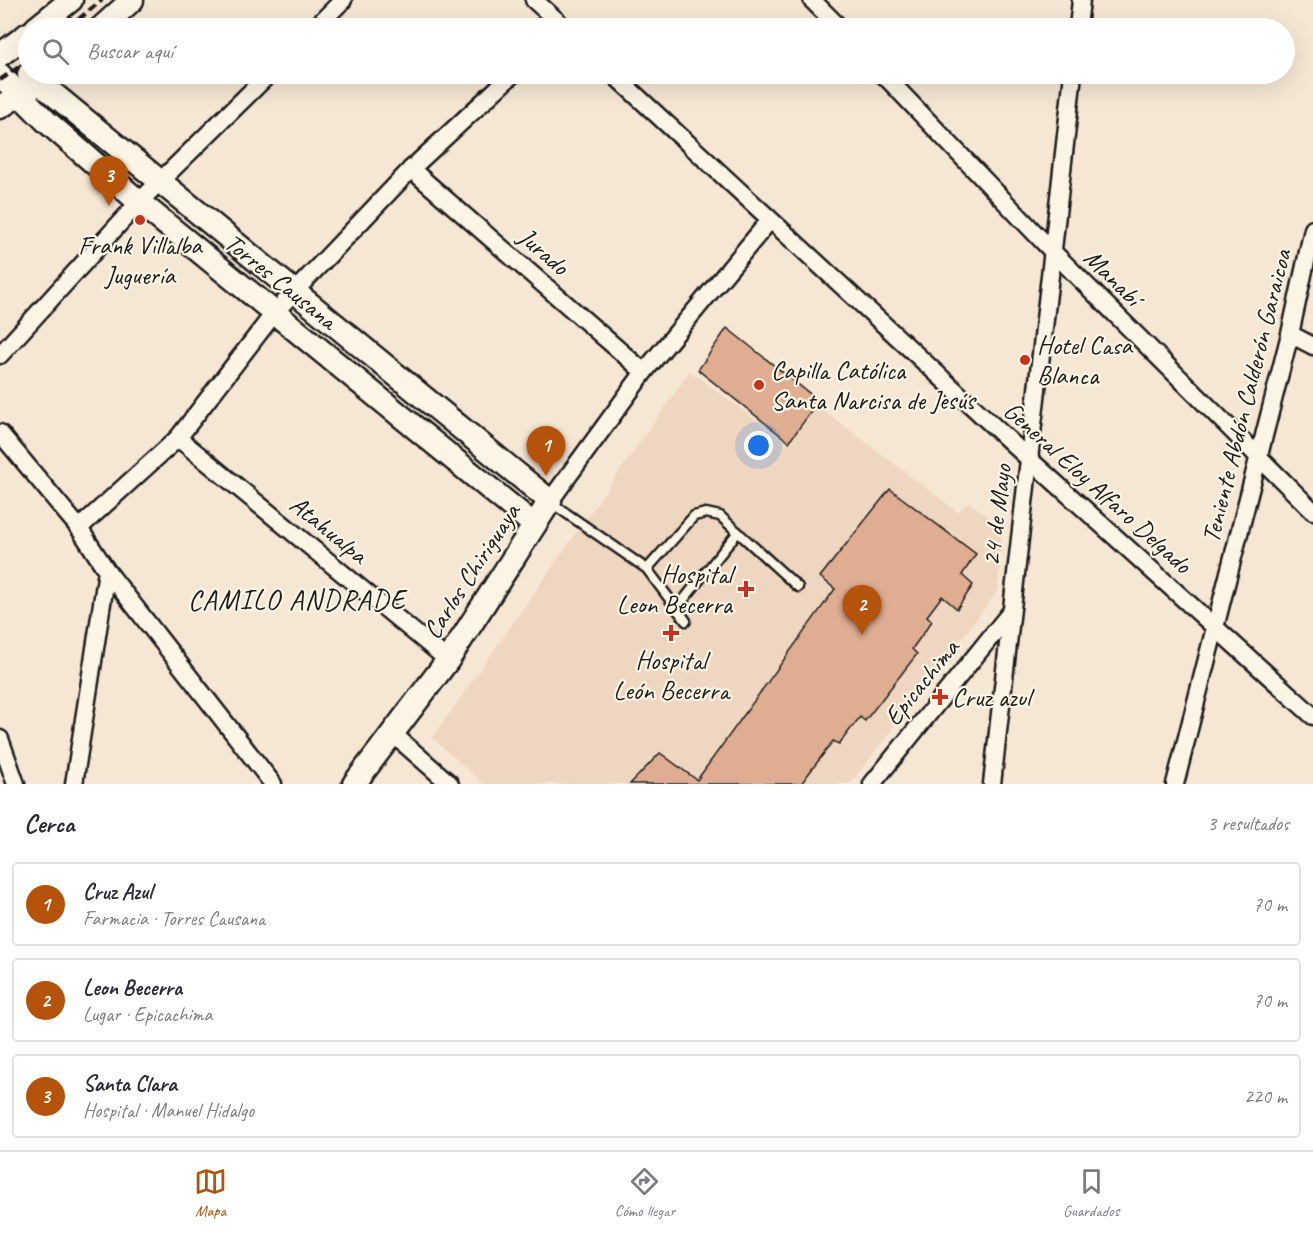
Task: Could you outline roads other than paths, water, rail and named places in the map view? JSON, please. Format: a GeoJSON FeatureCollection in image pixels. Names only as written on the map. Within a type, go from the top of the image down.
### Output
{"type":"FeatureCollection","features":[{"type":"Feature","properties":{"kind":"main road"},"geometry":{"type":"LineString","coordinates":[[48,18],[71,0]]}},
{"type":"Feature","properties":{"kind":"main road"},"geometry":{"type":"LineString","coordinates":[[112,18],[132,0]]}},
{"type":"Feature","properties":{"kind":"main road"},"geometry":{"type":"LineString","coordinates":[[5,52],[18,42]]}},
{"type":"Feature","properties":{"kind":"main road","name":"Torres Causana"},"geometry":{"type":"LineString","coordinates":[[5,52],[18,65]]}},
{"type":"Feature","properties":{"kind":"main road","name":"Torres Causana"},"geometry":{"type":"LineString","coordinates":[[0,75],[18,78]]}},
{"type":"Feature","properties":{"kind":"main road"},"geometry":{"type":"LineString","coordinates":[[0,107],[28,84]]}},
{"type":"Feature","properties":{"kind":"main road","name":"Torres Causana"},"geometry":{"type":"LineString","coordinates":[[36,84],[139,202],[533,524]]}},
{"type":"Feature","properties":{"kind":"main road","name":"Torres Causana"},"geometry":{"type":"LineString","coordinates":[[38,84],[550,501]]}},
{"type":"Feature","properties":{"kind":"main road","name":"Carlos Chiriguaya"},"geometry":{"type":"LineString","coordinates":[[354,784],[448,660],[533,524],[550,501]]}},
{"type":"Feature","properties":{"kind":"street"},"geometry":{"type":"LineString","coordinates":[[325,18],[343,0]]}},
{"type":"Feature","properties":{"kind":"street"},"geometry":{"type":"LineString","coordinates":[[534,0],[553,18]]}},
{"type":"Feature","properties":{"kind":"street"},"geometry":{"type":"LineString","coordinates":[[812,0],[830,18]]}},
{"type":"Feature","properties":{"kind":"street"},"geometry":{"type":"LineString","coordinates":[[1079,18],[1081,0]]}},
{"type":"Feature","properties":{"kind":"street"},"geometry":{"type":"LineString","coordinates":[[0,355],[139,202],[259,84]]}},
{"type":"Feature","properties":{"kind":"street"},"geometry":{"type":"LineString","coordinates":[[79,528],[178,438],[274,312],[411,169],[502,84]]}},
{"type":"Feature","properties":{"kind":"street","name":"General Eloy Alfaro Delgado"},"geometry":{"type":"LineString","coordinates":[[624,84],[1028,458],[1313,716]]}},
{"type":"Feature","properties":{"kind":"street","name":"Manabí"},"geometry":{"type":"LineString","coordinates":[[893,84],[1054,253],[1258,459],[1313,511]]}},
{"type":"Feature","properties":{"kind":"street","name":"24 de Mayo"},"geometry":{"type":"LineString","coordinates":[[992,784],[1072,84]]}},
{"type":"Feature","properties":{"kind":"street","name":"Jurado"},"geometry":{"type":"LineString","coordinates":[[411,169],[644,372]]}},
{"type":"Feature","properties":{"kind":"street","name":"Carlos Chiriguaya"},"geometry":{"type":"LineString","coordinates":[[550,501],[644,372],[770,220]]}},
{"type":"Feature","properties":{"kind":"street","name":"Teniente Abdón Calderón Garaicoa"},"geometry":{"type":"LineString","coordinates":[[1175,784],[1290,334],[1313,229]]}},
{"type":"Feature","properties":{"kind":"street"},"geometry":{"type":"LineString","coordinates":[[1290,334],[1313,346]]}},
{"type":"Feature","properties":{"kind":"street"},"geometry":{"type":"LineString","coordinates":[[0,433],[79,528],[107,571],[273,784]]}},
{"type":"Feature","properties":{"kind":"street","name":"Atahualpa"},"geometry":{"type":"LineString","coordinates":[[178,438],[448,660]]}},
{"type":"Feature","properties":{"kind":"street"},"geometry":{"type":"LineString","coordinates":[[74,784],[107,571]]}},
{"type":"Feature","properties":{"kind":"street","name":"Epicachima"},"geometry":{"type":"LineString","coordinates":[[872,784],[1010,613]]}},
{"type":"Feature","properties":{"kind":"street"},"geometry":{"type":"LineString","coordinates":[[392,733],[450,784]]}},
{"type":"Feature","properties":{"kind":"street"},"geometry":{"type":"LineString","coordinates":[[0,739],[16,784]]}},
{"type":"Feature","properties":{"kind":"lane"},"geometry":{"type":"LineString","coordinates":[[550,501],[647,569],[686,621]]}},
{"type":"Feature","properties":{"kind":"lane"},"geometry":{"type":"LineString","coordinates":[[647,569],[694,516],[706,513],[720,516],[798,587]]}},
{"type":"Feature","properties":{"kind":"lane"},"geometry":{"type":"LineString","coordinates":[[677,608],[738,532]]}},
{"type":"Feature","properties":{"kind":"railway"},"geometry":{"type":"LineString","coordinates":[[80,18],[102,0]]}},
{"type":"Feature","properties":{"kind":"railway"},"geometry":{"type":"LineString","coordinates":[[0,80],[18,68]]}},
{"type":"Feature","properties":{"kind":"place","name":"Santa Clara"},"geometry":{"type":"Point","coordinates":[109,206]}},
{"type":"Feature","properties":{"kind":"place","name":"Frank Villalba Juguería"},"geometry":{"type":"Point","coordinates":[140,220]}},
{"type":"Feature","properties":{"kind":"place","name":"Hotel Casa Blanca"},"geometry":{"type":"Point","coordinates":[1025,360]}},
{"type":"Feature","properties":{"kind":"place","name":"Capilla Católica Santa Narcisa de Jesús"},"geometry":{"type":"Point","coordinates":[759,385]}},
{"type":"Feature","properties":{"kind":"place","name":"Cruz Azul"},"geometry":{"type":"Point","coordinates":[546,476]}},
{"type":"Feature","properties":{"kind":"place","name":"Hospital Leon Becerra"},"geometry":{"type":"Point","coordinates":[746,589]}},
{"type":"Feature","properties":{"kind":"place","name":"Hospital León Becerra"},"geometry":{"type":"Point","coordinates":[671,633]}},
{"type":"Feature","properties":{"kind":"place","name":"Leon Becerra"},"geometry":{"type":"Point","coordinates":[862,635]}},
{"type":"Feature","properties":{"kind":"place","name":"Cruz azul"},"geometry":{"type":"Point","coordinates":[940,697]}},
{"type":"Feature","properties":{"kind":"district","name":"CAMILO ANDRADE"},"geometry":{"type":"Point","coordinates":[297,599]}}]}
